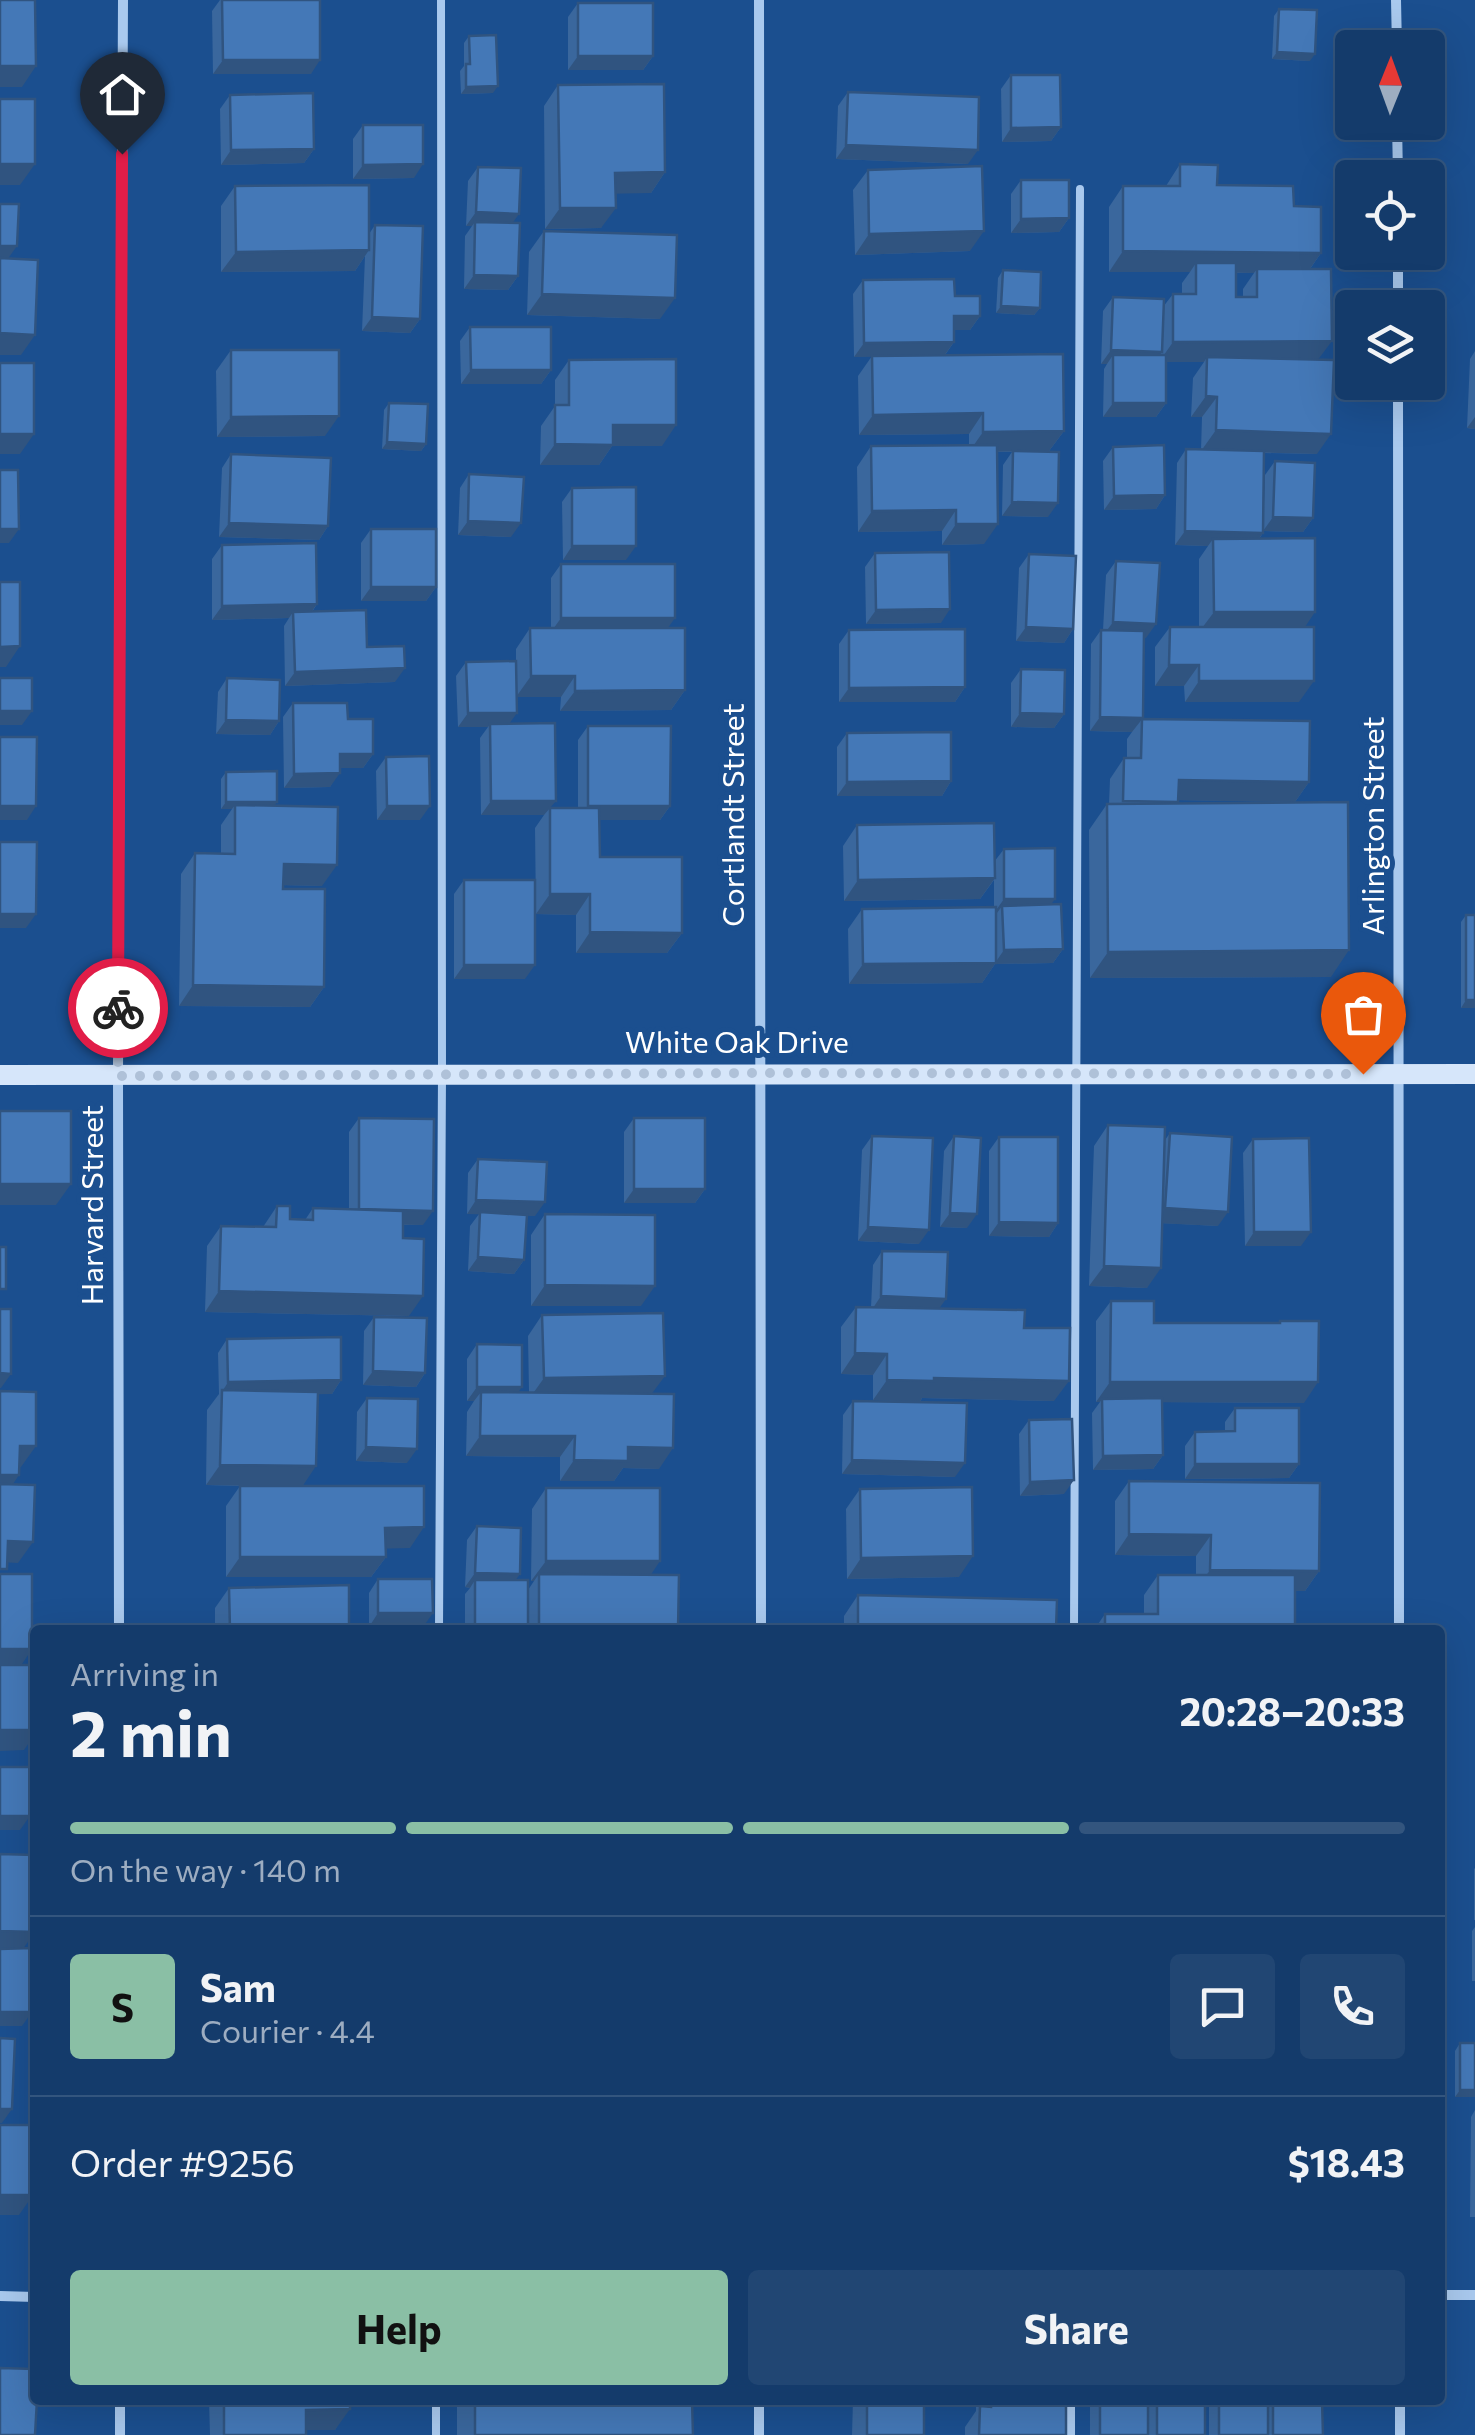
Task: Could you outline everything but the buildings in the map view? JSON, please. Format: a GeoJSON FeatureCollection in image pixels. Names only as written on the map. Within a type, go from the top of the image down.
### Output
{"type":"FeatureCollection","features":[{"type":"Feature","properties":{"kind":"main road","name":"White Oak Drive"},"geometry":{"type":"LineString","coordinates":[[0,1075],[1475,1074]]}},
{"type":"Feature","properties":{"kind":"street","name":"Harvard Street"},"geometry":{"type":"LineString","coordinates":[[119,1625],[123,0]]}},
{"type":"Feature","properties":{"kind":"street","name":"Cortlandt Street"},"geometry":{"type":"LineString","coordinates":[[759,0],[761,1625]]}},
{"type":"Feature","properties":{"kind":"street"},"geometry":{"type":"LineString","coordinates":[[1396,0],[1396,30]]}},
{"type":"Feature","properties":{"kind":"street","name":"Arlington Street"},"geometry":{"type":"LineString","coordinates":[[1398,400],[1400,1625]]}},
{"type":"Feature","properties":{"kind":"street"},"geometry":{"type":"LineString","coordinates":[[1445,2295],[1475,2295]]}},
{"type":"Feature","properties":{"kind":"street"},"geometry":{"type":"LineString","coordinates":[[0,2296],[30,2297]]}},
{"type":"Feature","properties":{"kind":"street"},"geometry":{"type":"LineString","coordinates":[[120,2405],[120,2435]]}},
{"type":"Feature","properties":{"kind":"street"},"geometry":{"type":"LineString","coordinates":[[759,2405],[759,2435]]}},
{"type":"Feature","properties":{"kind":"street"},"geometry":{"type":"LineString","coordinates":[[1400,2405],[1400,2435]]}},
{"type":"Feature","properties":{"kind":"lane"},"geometry":{"type":"LineString","coordinates":[[439,1625],[441,0]]}},
{"type":"Feature","properties":{"kind":"lane"},"geometry":{"type":"LineString","coordinates":[[1074,1625],[1080,189]]}},
{"type":"Feature","properties":{"kind":"lane"},"geometry":{"type":"LineString","coordinates":[[436,2405],[436,2435]]}},
{"type":"Feature","properties":{"kind":"lane"},"geometry":{"type":"LineString","coordinates":[[1071,2405],[1071,2435]]}},
{"type":"Feature","properties":{"kind":"way so far"},"geometry":{"type":"LineString","coordinates":[[118,1008],[118,1076],[1363,1074]]}},
{"type":"Feature","properties":{"kind":"route"},"geometry":{"type":"LineString","coordinates":[[118,1008],[122,154]]}}]}
